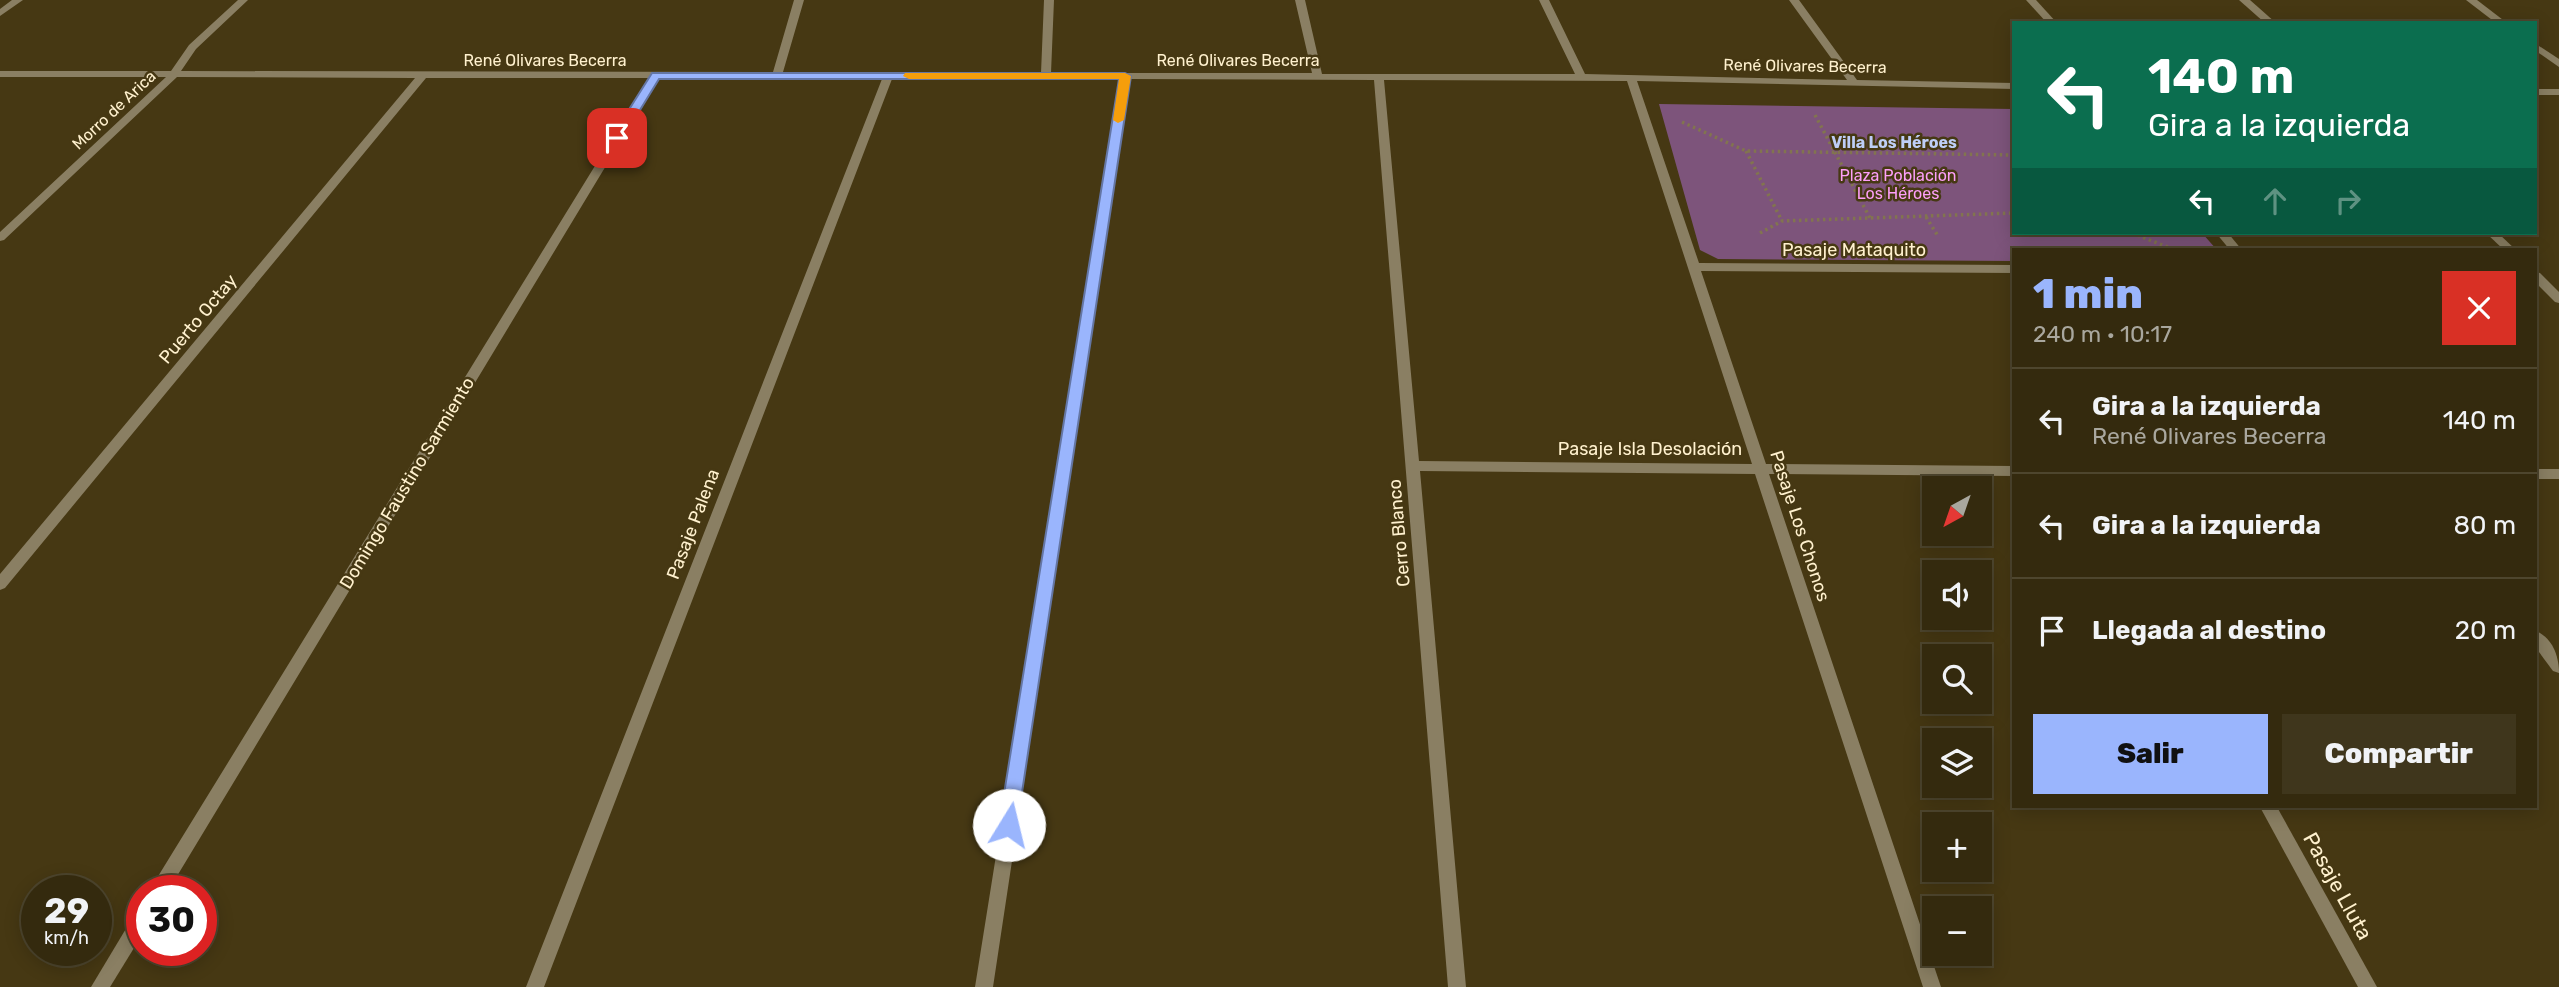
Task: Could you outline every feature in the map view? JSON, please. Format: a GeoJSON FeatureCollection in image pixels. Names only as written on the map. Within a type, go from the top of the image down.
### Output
{"type":"FeatureCollection","features":[{"type":"Feature","properties":{"kind":"street"},"geometry":{"type":"LineString","coordinates":[[0,13],[18,0]]}},
{"type":"Feature","properties":{"kind":"street","name":"Morro de Arica"},"geometry":{"type":"LineString","coordinates":[[0,238],[174,75],[192,47],[243,0]]}},
{"type":"Feature","properties":{"kind":"street"},"geometry":{"type":"LineString","coordinates":[[777,75],[799,0]]}},
{"type":"Feature","properties":{"kind":"street"},"geometry":{"type":"LineString","coordinates":[[1046,76],[1049,0]]}},
{"type":"Feature","properties":{"kind":"street"},"geometry":{"type":"LineString","coordinates":[[1300,0],[1318,76]]}},
{"type":"Feature","properties":{"kind":"street"},"geometry":{"type":"LineString","coordinates":[[1545,0],[1581,76]]}},
{"type":"Feature","properties":{"kind":"street"},"geometry":{"type":"LineString","coordinates":[[1794,0],[1854,82]]}},
{"type":"Feature","properties":{"kind":"street"},"geometry":{"type":"LineString","coordinates":[[2031,0],[2050,21]]}},
{"type":"Feature","properties":{"kind":"street"},"geometry":{"type":"LineString","coordinates":[[2244,0],[2269,21]]}},
{"type":"Feature","properties":{"kind":"street"},"geometry":{"type":"LineString","coordinates":[[2471,0],[2499,21]]}},
{"type":"Feature","properties":{"kind":"street"},"geometry":{"type":"LineString","coordinates":[[2537,48],[2559,64]]}},
{"type":"Feature","properties":{"kind":"street","name":"René Olivares Becerra"},"geometry":{"type":"LineString","coordinates":[[0,74],[1581,76],[2012,86]]}},
{"type":"Feature","properties":{"kind":"street","name":"Puerto Octay"},"geometry":{"type":"LineString","coordinates":[[0,584],[423,75]]}},
{"type":"Feature","properties":{"kind":"street","name":"Domingo Faustino Sarmiento"},"geometry":{"type":"LineString","coordinates":[[168,875],[656,75]]}},
{"type":"Feature","properties":{"kind":"street","name":"Pasaje Palena"},"geometry":{"type":"LineString","coordinates":[[535,987],[888,76]]}},
{"type":"Feature","properties":{"kind":"street"},"geometry":{"type":"LineString","coordinates":[[984,987],[1125,76]]}},
{"type":"Feature","properties":{"kind":"street","name":"Cerro Blanco"},"geometry":{"type":"LineString","coordinates":[[1379,76],[1457,987]]}},
{"type":"Feature","properties":{"kind":"street","name":"Pasaje Los Chonos"},"geometry":{"type":"LineString","coordinates":[[1631,78],[1932,987]]}},
{"type":"Feature","properties":{"kind":"street"},"geometry":{"type":"LineString","coordinates":[[2537,92],[2559,92]]}},
{"type":"Feature","properties":{"kind":"street"},"geometry":{"type":"LineString","coordinates":[[2494,235],[2508,248]]}},
{"type":"Feature","properties":{"kind":"street","name":"Pasaje Mataquito"},"geometry":{"type":"LineString","coordinates":[[1694,267],[2012,269]]}},
{"type":"Feature","properties":{"kind":"street"},"geometry":{"type":"LineString","coordinates":[[2537,277],[2559,299]]}},
{"type":"Feature","properties":{"kind":"street","name":"Pasaje Isla Desolación"},"geometry":{"type":"LineString","coordinates":[[1412,466],[2012,471]]}},
{"type":"Feature","properties":{"kind":"street"},"geometry":{"type":"LineString","coordinates":[[2537,474],[2559,474]]}},
{"type":"Feature","properties":{"kind":"street"},"geometry":{"type":"LineString","coordinates":[[2537,638],[2559,667]]}},
{"type":"Feature","properties":{"kind":"street","name":"Pasaje Lluta"},"geometry":{"type":"LineString","coordinates":[[2269,808],[2368,987]]}},
{"type":"Feature","properties":{"kind":"street"},"geometry":{"type":"LineString","coordinates":[[100,987],[126,944]]}},
{"type":"Feature","properties":{"kind":"path"},"geometry":{"type":"LineString","coordinates":[[1640,103],[1746,151],[2012,155]]}},
{"type":"Feature","properties":{"kind":"path"},"geometry":{"type":"LineString","coordinates":[[1811,108],[1870,218]]}},
{"type":"Feature","properties":{"kind":"path"},"geometry":{"type":"LineString","coordinates":[[1746,151],[1782,221],[2012,213]]}},
{"type":"Feature","properties":{"kind":"path"},"geometry":{"type":"LineString","coordinates":[[2137,235],[2170,248]]}},
{"type":"Feature","properties":{"kind":"green space","name":"Plaza Población Los Héroes"},"geometry":{"type":"Polygon","coordinates":[[[1659,104],[2012,109],[2012,235],[2204,235],[2215,248],[2012,248],[2012,261],[1718,259],[1700,250],[1659,104]]]}},
{"type":"Feature","properties":{"kind":"slow traffic"},"geometry":{"type":"LineString","coordinates":[[909,76],[1125,76],[1118,120]]}},
{"type":"Feature","properties":{"kind":"district","name":"Villa Los Héroes"},"geometry":{"type":"Point","coordinates":[1894,142]}},
{"type":"Feature","properties":{"kind":"route"},"geometry":{"type":"LineString","coordinates":[[617,138],[656,75],[1125,76],[1009,825]]}}]}
